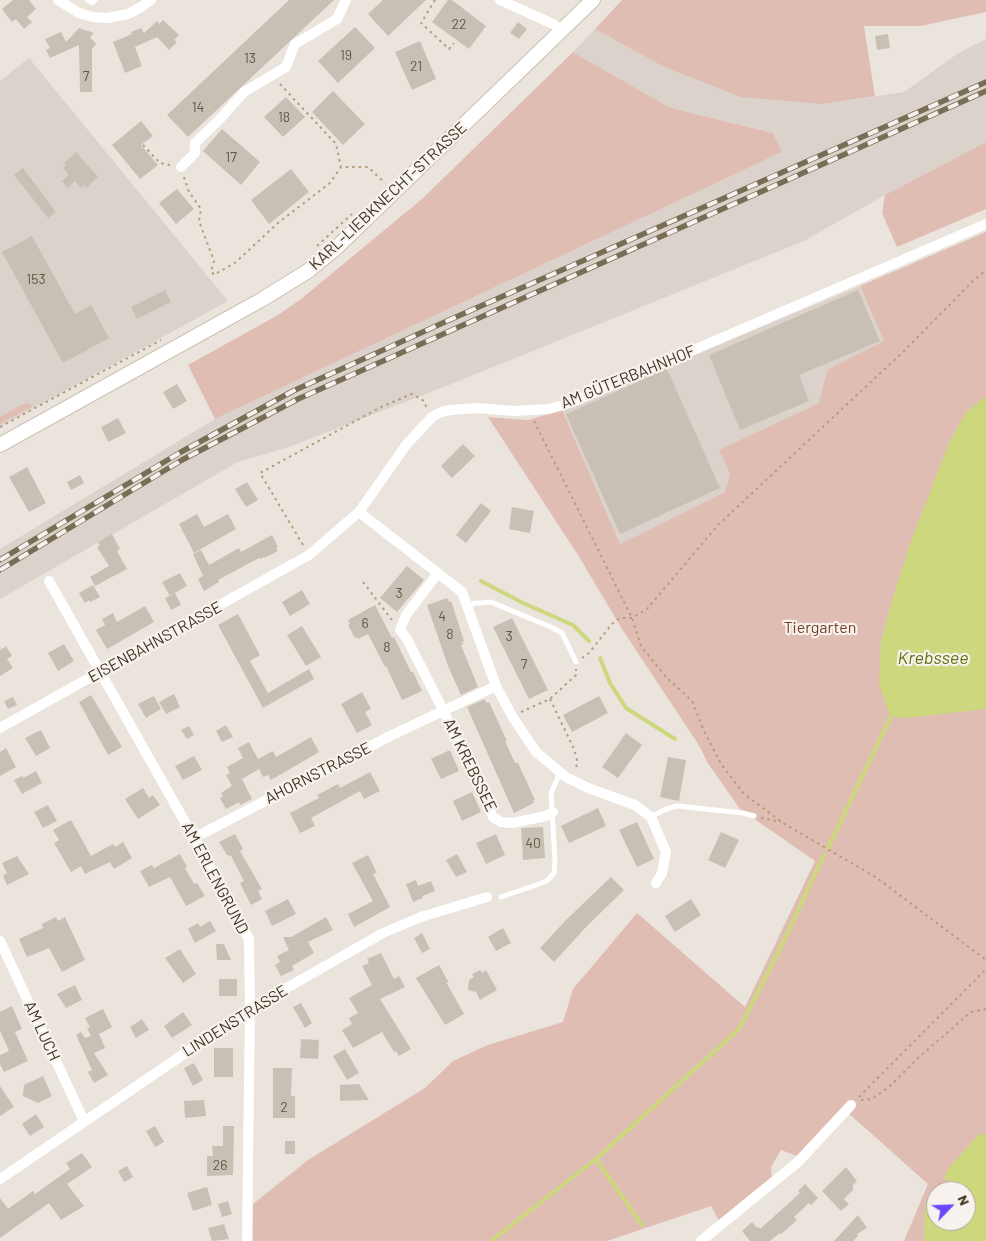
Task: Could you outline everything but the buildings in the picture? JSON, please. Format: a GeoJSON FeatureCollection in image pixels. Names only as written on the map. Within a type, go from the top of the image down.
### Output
{"type":"FeatureCollection","features":[{"type":"Feature","properties":{"kind":"street"},"geometry":{"type":"LineString","coordinates":[[58,0],[79,14],[93,18],[107,18],[128,14],[141,8],[151,0]]}},
{"type":"Feature","properties":{"kind":"street"},"geometry":{"type":"LineString","coordinates":[[181,166],[195,153],[195,143],[244,92],[286,67],[295,44],[337,19],[346,0]]}},
{"type":"Feature","properties":{"kind":"street"},"geometry":{"type":"LineString","coordinates":[[500,0],[563,30]]}},
{"type":"Feature","properties":{"kind":"street","name":"KARL-LIEBKNECHT-STRASSE"},"geometry":{"type":"LineString","coordinates":[[0,446],[261,300],[308,271],[336,248],[563,30],[589,1]]}},
{"type":"Feature","properties":{"kind":"street","name":"AM GÜTERBAHNHOF"},"geometry":{"type":"LineString","coordinates":[[309,555],[359,512],[406,445],[432,418],[441,412],[478,408],[529,411],[549,409],[573,402],[986,224]]}},
{"type":"Feature","properties":{"kind":"street"},"geometry":{"type":"LineString","coordinates":[[359,512],[462,592],[468,604],[476,635],[496,686],[522,732],[536,752],[560,773],[574,781],[636,805],[651,817],[666,852],[662,873],[656,883]]}},
{"type":"Feature","properties":{"kind":"street","name":"EISENBAHNSTRASSE"},"geometry":{"type":"LineString","coordinates":[[0,728],[309,555]]}},
{"type":"Feature","properties":{"kind":"street"},"geometry":{"type":"LineString","coordinates":[[400,630],[406,614],[438,573]]}},
{"type":"Feature","properties":{"kind":"street","name":"AM ERLENGRUND"},"geometry":{"type":"LineString","coordinates":[[48,581],[101,672],[249,939],[248,1241]]}},
{"type":"Feature","properties":{"kind":"street","name":"AM KREBSSEE"},"geometry":{"type":"LineString","coordinates":[[400,630],[407,639],[444,712],[493,817],[501,822],[512,823],[546,816],[553,812]]}},
{"type":"Feature","properties":{"kind":"street","name":"AM KREBSSEE"},"geometry":{"type":"LineString","coordinates":[[444,712],[496,686]]}},
{"type":"Feature","properties":{"kind":"street","name":"AHORNSTRASSE"},"geometry":{"type":"LineString","coordinates":[[194,838],[390,736],[444,712]]}},
{"type":"Feature","properties":{"kind":"street","name":"LINDENSTRASSE"},"geometry":{"type":"LineString","coordinates":[[0,1180],[250,1008],[383,933],[421,917],[487,897]]}},
{"type":"Feature","properties":{"kind":"street","name":"AM LUCH"},"geometry":{"type":"LineString","coordinates":[[0,941],[84,1121]]}},
{"type":"Feature","properties":{"kind":"street"},"geometry":{"type":"LineString","coordinates":[[701,1241],[798,1162],[851,1105]]}},
{"type":"Feature","properties":{"kind":"lane"},"geometry":{"type":"LineString","coordinates":[[88,0],[92,3],[95,0]]}},
{"type":"Feature","properties":{"kind":"lane"},"geometry":{"type":"LineString","coordinates":[[468,604],[491,602],[553,628],[562,633],[576,662]]}},
{"type":"Feature","properties":{"kind":"lane"},"geometry":{"type":"LineString","coordinates":[[501,897],[548,880],[554,873],[552,793],[560,773]]}},
{"type":"Feature","properties":{"kind":"lane"},"geometry":{"type":"LineString","coordinates":[[651,817],[666,809],[678,806],[743,813],[754,816]]}},
{"type":"Feature","properties":{"kind":"path"},"geometry":{"type":"LineString","coordinates":[[435,0],[421,22],[449,49],[454,43]]}},
{"type":"Feature","properties":{"kind":"path"},"geometry":{"type":"LineString","coordinates":[[143,145],[160,163],[181,166],[189,192],[201,209],[199,222],[214,261],[211,271],[214,275],[236,262],[278,223],[330,183],[341,166],[336,144],[272,75]]}},
{"type":"Feature","properties":{"kind":"path"},"geometry":{"type":"LineString","coordinates":[[341,166],[368,166],[385,183]]}},
{"type":"Feature","properties":{"kind":"path"},"geometry":{"type":"LineString","coordinates":[[315,248],[357,209]]}},
{"type":"Feature","properties":{"kind":"path"},"geometry":{"type":"LineString","coordinates":[[632,618],[647,609],[718,525],[904,351],[986,270]]}},
{"type":"Feature","properties":{"kind":"path"},"geometry":{"type":"LineString","coordinates":[[0,427],[168,336]]}},
{"type":"Feature","properties":{"kind":"path"},"geometry":{"type":"LineString","coordinates":[[309,555],[260,473],[381,407],[412,394],[424,401],[432,418]]}},
{"type":"Feature","properties":{"kind":"path"},"geometry":{"type":"LineString","coordinates":[[529,411],[632,618],[641,646],[665,676],[692,701],[704,731],[721,764],[744,794],[783,823],[878,878],[986,960]]}},
{"type":"Feature","properties":{"kind":"path"},"geometry":{"type":"LineString","coordinates":[[363,582],[400,630]]}},
{"type":"Feature","properties":{"kind":"path"},"geometry":{"type":"LineString","coordinates":[[550,699],[574,749],[576,768],[574,781]]}},
{"type":"Feature","properties":{"kind":"path"},"geometry":{"type":"LineString","coordinates":[[754,816],[783,823]]}},
{"type":"Feature","properties":{"kind":"path"},"geometry":{"type":"LineString","coordinates":[[986,969],[856,1100],[872,1099],[889,1087],[918,1058],[971,1012],[986,1009]]}},
{"type":"Feature","properties":{"kind":"shaded area"},"geometry":{"type":"Polygon","coordinates":[[[595,29],[664,67],[823,104],[904,92],[960,52],[986,39],[986,142],[885,195],[804,241],[449,385],[289,447],[238,462],[0,599],[0,549],[215,419],[782,152],[773,133],[671,108],[573,52],[595,29]]]}},
{"type":"Feature","properties":{"kind":"shaded area"},"geometry":{"type":"Polygon","coordinates":[[[29,58],[228,301],[0,427],[0,81],[29,58]]]}},
{"type":"Feature","properties":{"kind":"shaded area"},"geometry":{"type":"Polygon","coordinates":[[[860,286],[885,341],[827,370],[819,403],[720,450],[730,474],[725,492],[620,544],[562,410],[860,286]]]}},
{"type":"Feature","properties":{"kind":"green space"},"geometry":{"type":"Polygon","coordinates":[[[622,0],[986,0],[986,12],[920,26],[864,26],[875,96],[823,104],[741,97],[664,67],[595,29],[622,0]]]}},
{"type":"Feature","properties":{"kind":"green space"},"geometry":{"type":"Polygon","coordinates":[[[573,52],[671,108],[773,133],[782,152],[215,419],[188,365],[278,315],[301,299],[422,199],[573,52]]]}},
{"type":"Feature","properties":{"kind":"green space"},"geometry":{"type":"Polygon","coordinates":[[[986,142],[986,209],[897,247],[882,213],[885,195],[986,142]]]}},
{"type":"Feature","properties":{"kind":"green space","name":"Tiergarten"},"geometry":{"type":"Polygon","coordinates":[[[986,232],[986,1241],[904,1241],[926,1189],[926,1231],[976,1231],[976,1181],[926,1182],[847,1112],[803,1158],[781,1150],[771,1167],[772,1178],[719,1221],[711,1206],[607,1241],[253,1241],[253,1204],[308,1160],[425,1088],[453,1061],[488,1045],[563,1022],[573,989],[637,913],[745,1007],[815,861],[740,809],[707,762],[700,747],[622,629],[578,555],[488,417],[528,420],[562,410],[620,544],[725,492],[730,474],[719,450],[819,403],[827,370],[884,341],[860,286],[986,232]]]}},
{"type":"Feature","properties":{"kind":"green space"},"geometry":{"type":"Polygon","coordinates":[[[27,403],[33,406],[0,424],[0,417],[27,403]]]}},
{"type":"Feature","properties":{"kind":"water","name":"Krebssee"},"geometry":{"type":"Polygon","coordinates":[[[986,396],[986,709],[906,718],[890,716],[879,684],[881,641],[891,604],[910,544],[949,443],[966,412],[986,396]]]}},
{"type":"Feature","properties":{"kind":"water"},"geometry":{"type":"Polygon","coordinates":[[[986,1134],[986,1241],[924,1241],[926,1204],[926,1231],[976,1231],[976,1181],[947,1181],[944,1177],[949,1168],[978,1135],[986,1134]]]}},
{"type":"Feature","properties":{"kind":"waterway"},"geometry":{"type":"LineString","coordinates":[[481,581],[523,603],[573,625],[589,641]]}},
{"type":"Feature","properties":{"kind":"waterway"},"geometry":{"type":"LineString","coordinates":[[600,658],[610,683],[626,708],[675,739]]}},
{"type":"Feature","properties":{"kind":"waterway"},"geometry":{"type":"LineString","coordinates":[[828,848],[893,712]]}},
{"type":"Feature","properties":{"kind":"waterway"},"geometry":{"type":"LineString","coordinates":[[491,1241],[596,1159],[739,1029],[781,947],[824,855]]}},
{"type":"Feature","properties":{"kind":"waterway"},"geometry":{"type":"LineString","coordinates":[[596,1159],[642,1225]]}},
{"type":"Feature","properties":{"kind":"railway"},"geometry":{"type":"LineString","coordinates":[[0,560],[181,452],[293,391],[986,82]]}},
{"type":"Feature","properties":{"kind":"railway"},"geometry":{"type":"LineString","coordinates":[[0,570],[182,460],[298,399],[986,91]]}}]}
